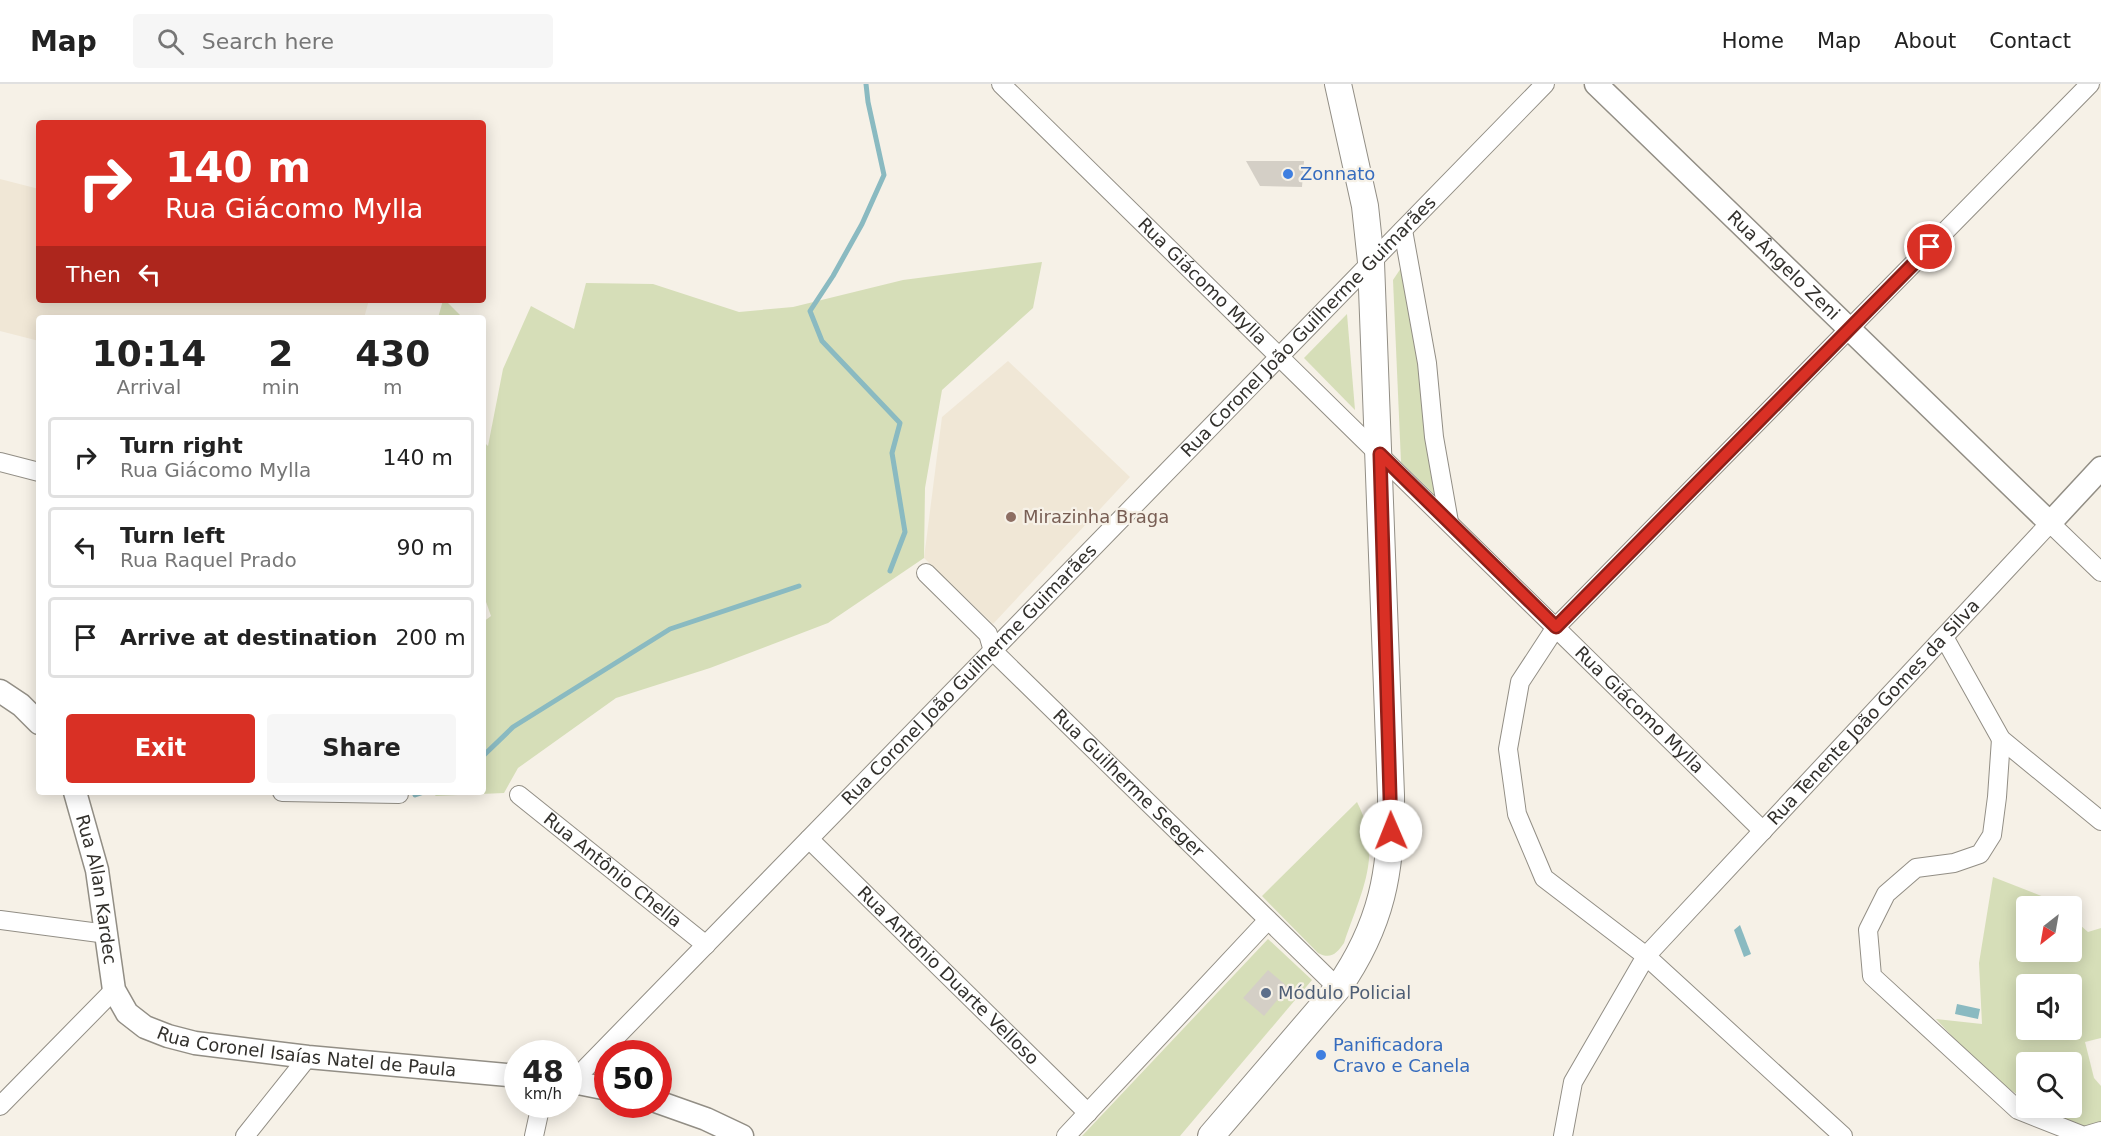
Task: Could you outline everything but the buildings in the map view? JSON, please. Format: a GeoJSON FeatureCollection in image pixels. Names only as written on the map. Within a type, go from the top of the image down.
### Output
{"type":"FeatureCollection","features":[{"type":"Feature","properties":{"kind":"main road"},"geometry":{"type":"LineString","coordinates":[[1211,1136],[1338,988],[1360,952],[1371,927],[1380,903],[1390,858],[1390,783],[1380,454],[1371,262],[1365,206],[1338,84]]}},
{"type":"Feature","properties":{"kind":"street","name":"Rua Giácomo Mylla"},"geometry":{"type":"LineString","coordinates":[[1001,84],[1763,831]]}},
{"type":"Feature","properties":{"kind":"street","name":"Rua Coronel João Guilherme Guimarães"},"geometry":{"type":"LineString","coordinates":[[582,1070],[1545,84]]}},
{"type":"Feature","properties":{"kind":"street","name":"Rua Ângelo Zeni"},"geometry":{"type":"LineString","coordinates":[[1596,84],[2101,572]]}},
{"type":"Feature","properties":{"kind":"street"},"geometry":{"type":"LineString","coordinates":[[1843,1136],[1646,956],[1544,878],[1517,814],[1508,749],[1520,682],[1556,627],[2090,84]]}},
{"type":"Feature","properties":{"kind":"street"},"geometry":{"type":"LineString","coordinates":[[1403,230],[1427,363],[1434,437],[1449,522]]}},
{"type":"Feature","properties":{"kind":"street"},"geometry":{"type":"LineString","coordinates":[[0,462],[36,471]]}},
{"type":"Feature","properties":{"kind":"street","name":"Rua Tenente João Gomes da Silva"},"geometry":{"type":"LineString","coordinates":[[1563,1136],[1573,1082],[1646,956],[2101,468]]}},
{"type":"Feature","properties":{"kind":"street","name":"Rua Guilherme Seeger"},"geometry":{"type":"LineString","coordinates":[[926,573],[988,634],[993,651],[1338,988]]}},
{"type":"Feature","properties":{"kind":"street"},"geometry":{"type":"LineString","coordinates":[[1944,637],[2001,739],[2101,821]]}},
{"type":"Feature","properties":{"kind":"street"},"geometry":{"type":"LineString","coordinates":[[0,691],[21,705],[36,720]]}},
{"type":"Feature","properties":{"kind":"street"},"geometry":{"type":"LineString","coordinates":[[2001,739],[1992,835],[1980,854],[1954,863],[1917,868],[1886,894],[1868,930],[1872,976],[2018,1110],[2084,1136],[2101,1131]]}},
{"type":"Feature","properties":{"kind":"street","name":"Rua Allan Kardec"},"geometry":{"type":"LineString","coordinates":[[76,795],[97,870],[114,990]]}},
{"type":"Feature","properties":{"kind":"street","name":"Rua Antônio Chella"},"geometry":{"type":"LineString","coordinates":[[519,795],[706,945]]}},
{"type":"Feature","properties":{"kind":"street","name":"Rua Antônio Duarte Velloso"},"geometry":{"type":"LineString","coordinates":[[809,839],[1088,1113]]}},
{"type":"Feature","properties":{"kind":"street"},"geometry":{"type":"LineString","coordinates":[[0,920],[107,934]]}},
{"type":"Feature","properties":{"kind":"street"},"geometry":{"type":"LineString","coordinates":[[1066,1136],[1268,920]]}},
{"type":"Feature","properties":{"kind":"street"},"geometry":{"type":"LineString","coordinates":[[0,1106],[114,990]]}},
{"type":"Feature","properties":{"kind":"street","name":"Rua Coronel Isaías Natel de Paula"},"geometry":{"type":"LineString","coordinates":[[114,990],[127,1013],[145,1027],[195,1043],[308,1057],[504,1075]]}},
{"type":"Feature","properties":{"kind":"street"},"geometry":{"type":"LineString","coordinates":[[245,1136],[308,1057]]}},
{"type":"Feature","properties":{"kind":"street"},"geometry":{"type":"LineString","coordinates":[[672,1107],[706,1119],[742,1136]]}},
{"type":"Feature","properties":{"kind":"street"},"geometry":{"type":"LineString","coordinates":[[534,1136],[538,1118]]}},
{"type":"Feature","properties":{"kind":"shaded area"},"geometry":{"type":"Polygon","coordinates":[[[0,179],[36,188],[36,303],[368,303],[365,315],[36,315],[36,340],[0,331],[0,179]]]}},
{"type":"Feature","properties":{"kind":"shaded area","name":"Mirazinha Braga"},"geometry":{"type":"Polygon","coordinates":[[[1008,361],[1130,477],[993,624],[924,558],[942,417],[1008,361]]]}},
{"type":"Feature","properties":{"kind":"green space"},"geometry":{"type":"Polygon","coordinates":[[[1042,262],[1033,308],[942,390],[925,488],[924,558],[828,623],[710,668],[616,698],[518,768],[504,793],[486,794],[486,620],[491,616],[486,602],[486,444],[488,446],[503,369],[531,306],[574,329],[586,283],[653,284],[739,312],[793,307],[903,280],[1042,262]]]}},
{"type":"Feature","properties":{"kind":"green space"},"geometry":{"type":"Polygon","coordinates":[[[1403,265],[1438,498],[1401,462],[1393,280],[1403,265]]]}},
{"type":"Feature","properties":{"kind":"green space"},"geometry":{"type":"Polygon","coordinates":[[[442,303],[448,303],[460,315],[439,315],[442,303]]]}},
{"type":"Feature","properties":{"kind":"green space"},"geometry":{"type":"Polygon","coordinates":[[[1347,314],[1355,410],[1304,358],[1347,314]]]}},
{"type":"Feature","properties":{"kind":"green space"},"geometry":{"type":"Polygon","coordinates":[[[1357,802],[1369,839],[1367,873],[1344,943],[1339,950],[1327,956],[1318,953],[1262,896],[1357,802]]]}},
{"type":"Feature","properties":{"kind":"green space"},"geometry":{"type":"Polygon","coordinates":[[[1993,877],[2041,896],[2016,896],[2016,962],[2082,962],[2082,927],[2088,932],[2101,928],[2101,1038],[2085,1042],[2094,1078],[2101,1086],[2101,1136],[2067,1127],[2053,1118],[2082,1118],[2082,1052],[2016,1052],[2016,1094],[1989,1076],[1936,1019],[1982,1024],[1979,963],[1993,877]]]}},
{"type":"Feature","properties":{"kind":"green space"},"geometry":{"type":"Polygon","coordinates":[[[1268,939],[1312,980],[1180,1136],[1082,1136],[1268,939]]]}},
{"type":"Feature","properties":{"kind":"water"},"geometry":{"type":"Polygon","coordinates":[[[1740,925],[1751,954],[1744,957],[1734,930],[1740,925]]]}},
{"type":"Feature","properties":{"kind":"water"},"geometry":{"type":"Polygon","coordinates":[[[1957,1004],[1980,1009],[1978,1019],[1955,1014],[1957,1004]]]}},
{"type":"Feature","properties":{"kind":"waterway"},"geometry":{"type":"LineString","coordinates":[[866,84],[884,175],[862,224],[810,311],[822,341],[900,423],[892,453],[905,532],[890,571]]}},
{"type":"Feature","properties":{"kind":"waterway"},"geometry":{"type":"LineString","coordinates":[[486,753],[513,727],[670,629],[799,586]]}},
{"type":"Feature","properties":{"kind":"place","name":"Zonnato"},"geometry":{"type":"Point","coordinates":[1288,174]}},
{"type":"Feature","properties":{"kind":"place","name":"Mirazinha Braga"},"geometry":{"type":"Point","coordinates":[1011,517]}},
{"type":"Feature","properties":{"kind":"place","name":"Módulo Policial"},"geometry":{"type":"Point","coordinates":[1266,993]}},
{"type":"Feature","properties":{"kind":"place","name":"Panificadora Cravo e Canela"},"geometry":{"type":"Point","coordinates":[1321,1055]}},
{"type":"Feature","properties":{"kind":"route"},"geometry":{"type":"LineString","coordinates":[[1391,831],[1380,454],[1556,627],[1930,247]]}}]}
